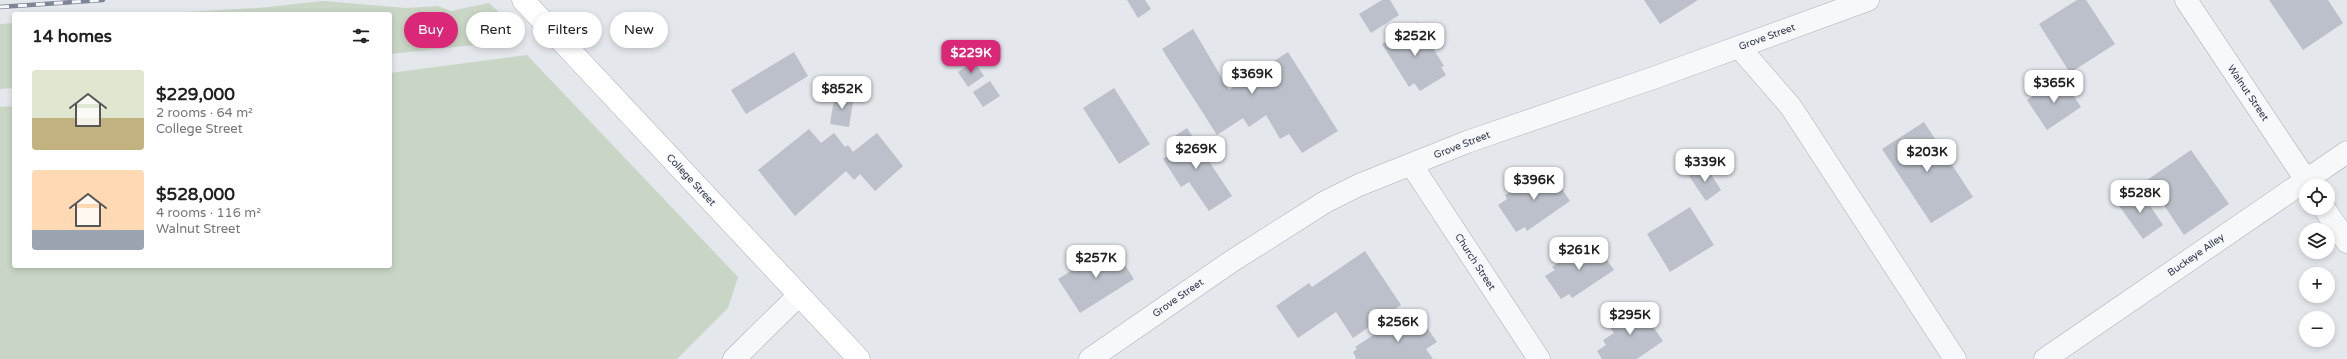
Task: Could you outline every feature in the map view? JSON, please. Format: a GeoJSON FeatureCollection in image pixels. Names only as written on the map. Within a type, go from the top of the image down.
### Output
{"type":"FeatureCollection","features":[{"type":"Feature","properties":{"kind":"main road","name":"College Street"},"geometry":{"type":"LineString","coordinates":[[523,0],[859,359]]}},
{"type":"Feature","properties":{"kind":"street","name":"Grove Street"},"geometry":{"type":"LineString","coordinates":[[1090,359],[1232,261],[1325,202],[1467,142],[1739,47],[1868,0]]}},
{"type":"Feature","properties":{"kind":"street","name":"Walnut Street"},"geometry":{"type":"LineString","coordinates":[[2186,0],[2305,179]]}},
{"type":"Feature","properties":{"kind":"street"},"geometry":{"type":"LineString","coordinates":[[1739,47],[1791,107],[1955,359]]}},
{"type":"Feature","properties":{"kind":"street","name":"Buckeye Alley"},"geometry":{"type":"LineString","coordinates":[[2313,179],[2347,152]]}},
{"type":"Feature","properties":{"kind":"street","name":"Church Street"},"geometry":{"type":"LineString","coordinates":[[1412,164],[1539,359]]}},
{"type":"Feature","properties":{"kind":"street","name":"Buckeye Alley"},"geometry":{"type":"LineString","coordinates":[[2045,359],[2299,189]]}},
{"type":"Feature","properties":{"kind":"street"},"geometry":{"type":"LineString","coordinates":[[2329,215],[2347,242]]}},
{"type":"Feature","properties":{"kind":"street"},"geometry":{"type":"LineString","coordinates":[[734,359],[799,295]]}},
{"type":"Feature","properties":{"kind":"green space"},"geometry":{"type":"Polygon","coordinates":[[[323,1],[406,8],[438,6],[451,11],[489,3],[499,12],[466,12],[466,46],[458,47],[458,12],[404,12],[404,48],[446,48],[392,54],[392,12],[186,12],[258,8],[323,1]]]}},
{"type":"Feature","properties":{"kind":"green space"},"geometry":{"type":"Polygon","coordinates":[[[12,23],[12,88],[0,89],[0,24],[12,23]]]}},
{"type":"Feature","properties":{"kind":"green space"},"geometry":{"type":"Polygon","coordinates":[[[527,55],[738,277],[728,308],[677,359],[0,359],[0,107],[12,106],[12,268],[392,268],[392,73],[527,55]]]}},
{"type":"Feature","properties":{"kind":"building"},"geometry":{"type":"Polygon","coordinates":[[[1127,0],[1145,0],[1151,9],[1138,18],[1127,0]]]}},
{"type":"Feature","properties":{"kind":"building"},"geometry":{"type":"Polygon","coordinates":[[[1382,0],[1390,0],[1399,15],[1371,33],[1359,14],[1382,0]]]}},
{"type":"Feature","properties":{"kind":"building"},"geometry":{"type":"Polygon","coordinates":[[[1644,0],[1698,0],[1660,24],[1644,0]]]}},
{"type":"Feature","properties":{"kind":"building"},"geometry":{"type":"Polygon","coordinates":[[[2077,0],[2086,0],[2115,44],[2070,73],[2039,24],[2077,0]]]}},
{"type":"Feature","properties":{"kind":"building"},"geometry":{"type":"Polygon","coordinates":[[[2269,0],[2328,0],[2343,23],[2303,50],[2269,0]]]}},
{"type":"Feature","properties":{"kind":"building"},"geometry":{"type":"Polygon","coordinates":[[[1417,22],[1444,66],[1441,67],[1446,75],[1420,91],[1414,83],[1409,87],[1382,44],[1417,22]]]}},
{"type":"Feature","properties":{"kind":"building"},"geometry":{"type":"Polygon","coordinates":[[[1193,29],[1229,90],[1288,52],[1338,131],[1302,153],[1289,134],[1280,139],[1266,115],[1249,127],[1243,118],[1217,135],[1162,49],[1193,29]]]}},
{"type":"Feature","properties":{"kind":"building"},"geometry":{"type":"Polygon","coordinates":[[[794,52],[808,76],[746,114],[731,90],[794,52]]]}},
{"type":"Feature","properties":{"kind":"building"},"geometry":{"type":"Polygon","coordinates":[[[974,61],[984,76],[968,87],[958,72],[974,61]]]}},
{"type":"Feature","properties":{"kind":"building"},"geometry":{"type":"Polygon","coordinates":[[[2061,77],[2081,107],[2047,130],[2027,100],[2061,77]]]}},
{"type":"Feature","properties":{"kind":"building"},"geometry":{"type":"Polygon","coordinates":[[[990,81],[1000,96],[983,107],[973,92],[990,81]]]}},
{"type":"Feature","properties":{"kind":"building"},"geometry":{"type":"Polygon","coordinates":[[[1114,88],[1150,144],[1119,164],[1083,108],[1114,88]]]}},
{"type":"Feature","properties":{"kind":"building"},"geometry":{"type":"Polygon","coordinates":[[[835,93],[854,96],[849,127],[830,124],[835,93]]]}},
{"type":"Feature","properties":{"kind":"building"},"geometry":{"type":"Polygon","coordinates":[[[1924,122],[1973,197],[1931,223],[1882,149],[1924,122]]]}},
{"type":"Feature","properties":{"kind":"building"},"geometry":{"type":"Polygon","coordinates":[[[1187,128],[1232,196],[1209,211],[1189,182],[1181,187],[1163,159],[1176,150],[1169,140],[1187,128]]]}},
{"type":"Feature","properties":{"kind":"building"},"geometry":{"type":"Polygon","coordinates":[[[809,129],[821,143],[834,133],[845,147],[848,145],[853,152],[877,133],[903,166],[875,191],[860,174],[854,180],[846,171],[795,216],[758,170],[809,129]]]}},
{"type":"Feature","properties":{"kind":"building"},"geometry":{"type":"Polygon","coordinates":[[[2191,150],[2229,204],[2184,235],[2147,180],[2191,150]]]}},
{"type":"Feature","properties":{"kind":"building"},"geometry":{"type":"Polygon","coordinates":[[[1705,165],[1721,190],[1706,201],[1689,176],[1705,165]]]}},
{"type":"Feature","properties":{"kind":"building"},"geometry":{"type":"Polygon","coordinates":[[[1547,167],[1570,201],[1527,231],[1525,227],[1516,232],[1498,205],[1507,199],[1505,195],[1547,167]]]}},
{"type":"Feature","properties":{"kind":"building"},"geometry":{"type":"Polygon","coordinates":[[[2138,188],[2163,225],[2143,239],[2117,203],[2138,188]]]}},
{"type":"Feature","properties":{"kind":"building"},"geometry":{"type":"Polygon","coordinates":[[[1690,207],[1714,245],[1670,272],[1647,234],[1690,207]]]}},
{"type":"Feature","properties":{"kind":"building"},"geometry":{"type":"Polygon","coordinates":[[[1592,239],[1614,270],[1572,298],[1569,294],[1561,299],[1545,276],[1555,270],[1552,267],[1592,239]]]}},
{"type":"Feature","properties":{"kind":"building"},"geometry":{"type":"Polygon","coordinates":[[[1112,245],[1134,279],[1080,313],[1058,279],[1112,245]]]}},
{"type":"Feature","properties":{"kind":"building"},"geometry":{"type":"Polygon","coordinates":[[[1365,251],[1401,305],[1353,338],[1336,312],[1298,338],[1276,306],[1309,283],[1312,287],[1365,251]]]}},
{"type":"Feature","properties":{"kind":"building"},"geometry":{"type":"Polygon","coordinates":[[[1637,303],[1663,341],[1637,359],[1602,359],[1597,351],[1606,345],[1603,340],[1614,333],[1607,323],[1637,303]]]}},
{"type":"Feature","properties":{"kind":"building"},"geometry":{"type":"Polygon","coordinates":[[[1404,315],[1413,329],[1423,322],[1437,342],[1426,349],[1433,359],[1355,359],[1356,358],[1353,352],[1357,349],[1355,347],[1404,315]]]}},
{"type":"Feature","properties":{"kind":"railway"},"geometry":{"type":"LineString","coordinates":[[0,7],[103,0]]}}]}
